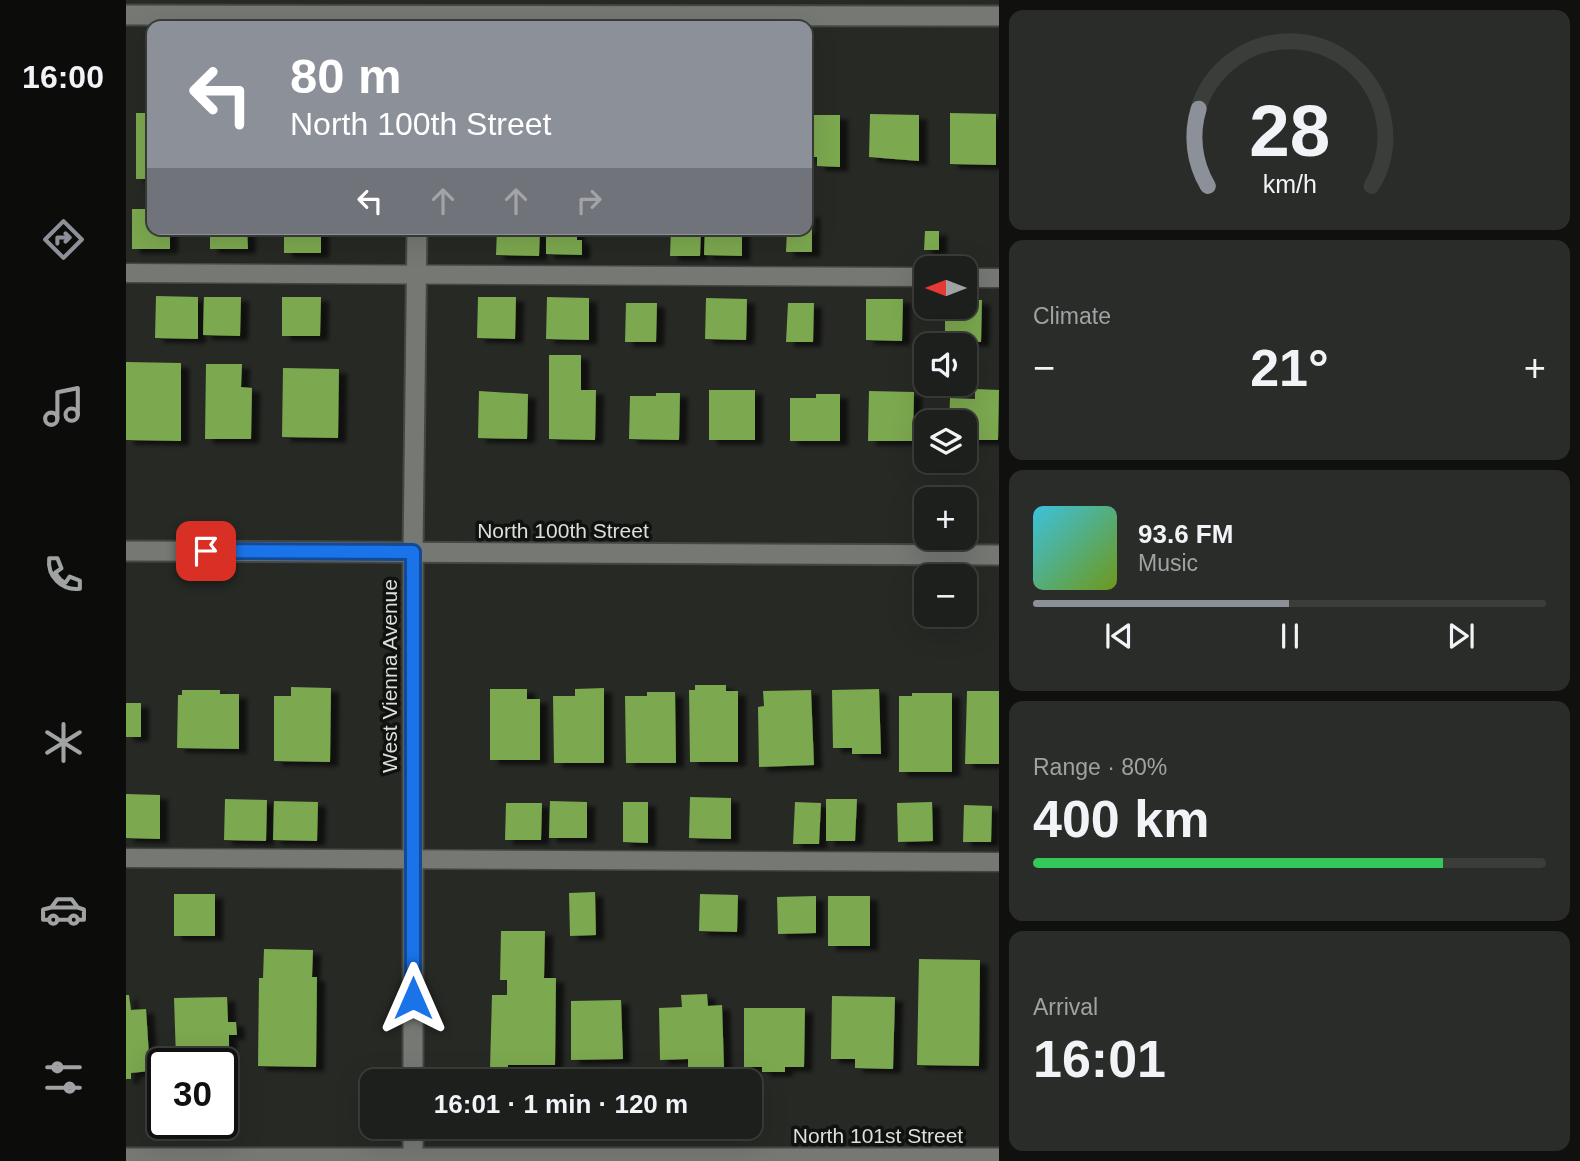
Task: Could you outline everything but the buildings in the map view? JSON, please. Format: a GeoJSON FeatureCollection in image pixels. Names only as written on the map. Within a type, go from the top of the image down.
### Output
{"type":"FeatureCollection","features":[{"type":"Feature","properties":{"kind":"street"},"geometry":{"type":"LineString","coordinates":[[126,15],[999,16]]}},
{"type":"Feature","properties":{"kind":"street","name":"West Vienna Avenue"},"geometry":{"type":"LineString","coordinates":[[413,1069],[413,552],[417,235]]}},
{"type":"Feature","properties":{"kind":"street","name":"North 100th Street"},"geometry":{"type":"LineString","coordinates":[[126,551],[999,555]]}},
{"type":"Feature","properties":{"kind":"street"},"geometry":{"type":"LineString","coordinates":[[413,1139],[413,1159]]}},
{"type":"Feature","properties":{"kind":"street","name":"North 101st Street"},"geometry":{"type":"LineString","coordinates":[[126,1158],[988,1159]]}},
{"type":"Feature","properties":{"kind":"lane"},"geometry":{"type":"LineString","coordinates":[[126,273],[914,278]]}},
{"type":"Feature","properties":{"kind":"lane"},"geometry":{"type":"LineString","coordinates":[[977,278],[999,278]]}},
{"type":"Feature","properties":{"kind":"lane"},"geometry":{"type":"LineString","coordinates":[[126,858],[999,862]]}},
{"type":"Feature","properties":{"kind":"route"},"geometry":{"type":"LineString","coordinates":[[206,551],[413,552],[413,998]]}}]}
